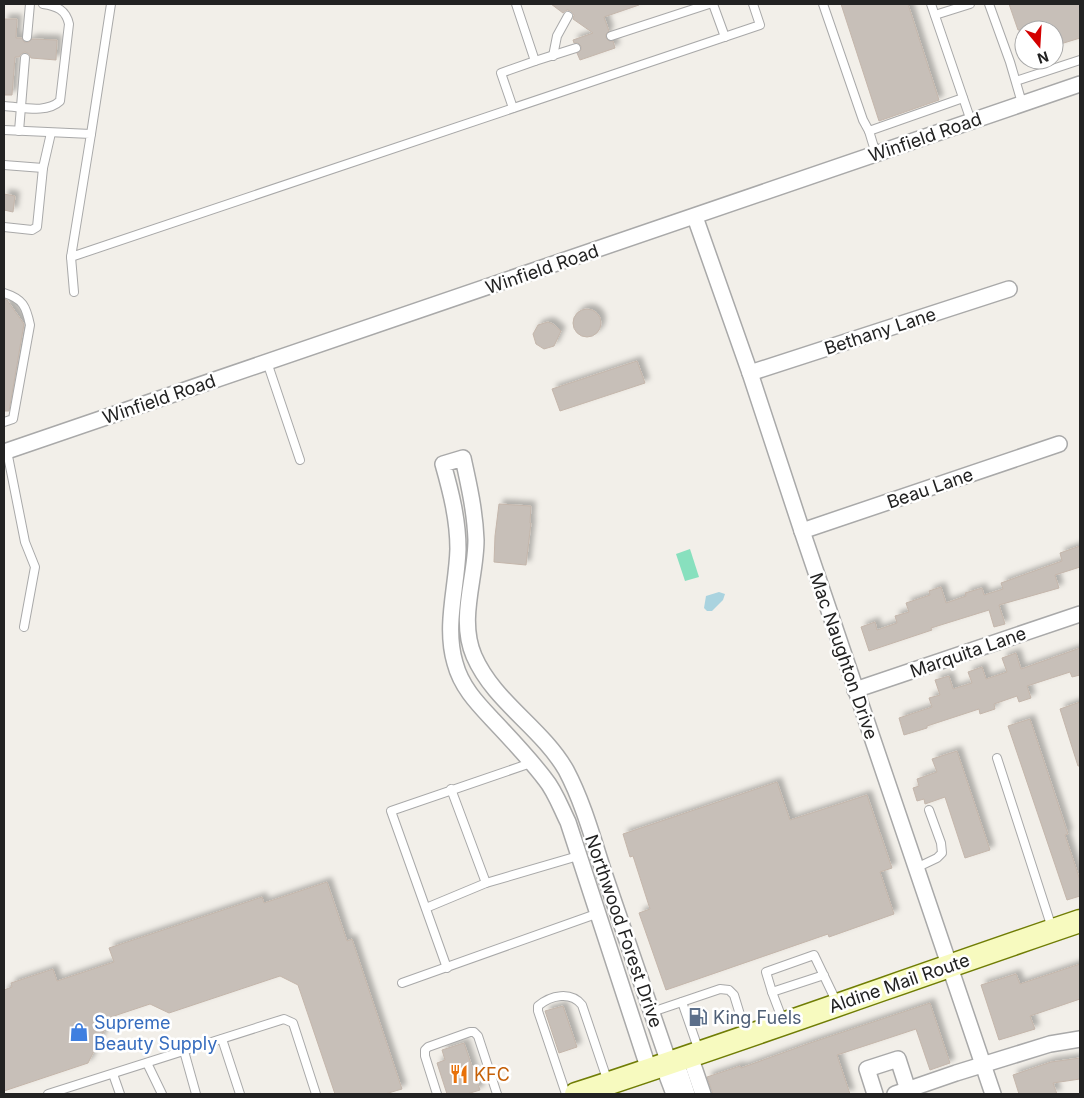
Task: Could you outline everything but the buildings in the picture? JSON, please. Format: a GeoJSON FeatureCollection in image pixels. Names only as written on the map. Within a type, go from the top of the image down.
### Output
{"type":"FeatureCollection","features":[{"type":"Feature","properties":{"kind":"main road","name":"Aldine Mail Route"},"geometry":{"type":"LineString","coordinates":[[576,1094],[950,964],[1080,921]]}},
{"type":"Feature","properties":{"kind":"street","name":"Winfield Road"},"geometry":{"type":"LineString","coordinates":[[5,452],[1080,84]]}},
{"type":"Feature","properties":{"kind":"street","name":"Mac Naughton Drive"},"geometry":{"type":"LineString","coordinates":[[695,217],[750,373],[855,690],[950,964],[992,1094]]}},
{"type":"Feature","properties":{"kind":"street","name":"Bethany Lane"},"geometry":{"type":"LineString","coordinates":[[750,373],[1009,288]]}},
{"type":"Feature","properties":{"kind":"street","name":"Beau Lane"},"geometry":{"type":"LineString","coordinates":[[802,531],[1059,444]]}},
{"type":"Feature","properties":{"kind":"street","name":"Northwood Forest Drive"},"geometry":{"type":"LineString","coordinates":[[463,458],[474,508],[476,533],[468,610],[468,633],[474,656],[494,690],[546,744],[565,770],[578,799],[652,1012],[675,1061],[596,914],[568,822],[546,780],[473,700],[462,682],[454,662],[450,626],[458,551],[457,525],[451,492],[443,464],[463,458]]}},
{"type":"Feature","properties":{"kind":"street","name":"Marquita Lane"},"geometry":{"type":"LineString","coordinates":[[855,690],[1080,614]]}},
{"type":"Feature","properties":{"kind":"street"},"geometry":{"type":"LineString","coordinates":[[454,662],[474,656]]}},
{"type":"Feature","properties":{"kind":"street"},"geometry":{"type":"LineString","coordinates":[[560,806],[578,799]]}},
{"type":"Feature","properties":{"kind":"street"},"geometry":{"type":"LineString","coordinates":[[875,1094],[867,1070],[898,1059],[901,1093],[1050,1044],[1080,1038]]}},
{"type":"Feature","properties":{"kind":"street"},"geometry":{"type":"LineString","coordinates":[[674,1094],[675,1061]]}},
{"type":"Feature","properties":{"kind":"street"},"geometry":{"type":"LineString","coordinates":[[675,1061],[687,1094]]}},
{"type":"Feature","properties":{"kind":"street"},"geometry":{"type":"LineString","coordinates":[[675,1061],[704,1094]]}},
{"type":"Feature","properties":{"kind":"lane"},"geometry":{"type":"LineString","coordinates":[[27,37],[30,4]]}},
{"type":"Feature","properties":{"kind":"lane"},"geometry":{"type":"LineString","coordinates":[[4,106],[46,109],[55,106],[60,101],[69,24],[68,16],[64,11],[56,7],[43,4]]}},
{"type":"Feature","properties":{"kind":"lane"},"geometry":{"type":"LineString","coordinates":[[74,292],[71,257],[92,134],[111,4]]}},
{"type":"Feature","properties":{"kind":"lane"},"geometry":{"type":"LineString","coordinates":[[516,4],[535,61]]}},
{"type":"Feature","properties":{"kind":"lane"},"geometry":{"type":"LineString","coordinates":[[611,36],[711,4],[725,37]]}},
{"type":"Feature","properties":{"kind":"lane"},"geometry":{"type":"LineString","coordinates":[[71,257],[760,26],[753,4]]}},
{"type":"Feature","properties":{"kind":"lane"},"geometry":{"type":"LineString","coordinates":[[822,4],[876,154]]}},
{"type":"Feature","properties":{"kind":"lane"},"geometry":{"type":"LineString","coordinates":[[930,4],[972,121]]}},
{"type":"Feature","properties":{"kind":"lane"},"geometry":{"type":"LineString","coordinates":[[935,15],[969,4]]}},
{"type":"Feature","properties":{"kind":"lane"},"geometry":{"type":"LineString","coordinates":[[989,4],[1022,103]]}},
{"type":"Feature","properties":{"kind":"lane"},"geometry":{"type":"LineString","coordinates":[[552,56],[557,36],[568,16]]}},
{"type":"Feature","properties":{"kind":"lane"},"geometry":{"type":"LineString","coordinates":[[512,108],[501,72],[576,48]]}},
{"type":"Feature","properties":{"kind":"lane"},"geometry":{"type":"LineString","coordinates":[[19,131],[26,58]]}},
{"type":"Feature","properties":{"kind":"lane"},"geometry":{"type":"LineString","coordinates":[[1016,81],[1080,60]]}},
{"type":"Feature","properties":{"kind":"lane"},"geometry":{"type":"LineString","coordinates":[[869,131],[964,98]]}},
{"type":"Feature","properties":{"kind":"lane"},"geometry":{"type":"LineString","coordinates":[[4,130],[92,134]]}},
{"type":"Feature","properties":{"kind":"lane"},"geometry":{"type":"LineString","coordinates":[[4,228],[32,230],[37,227],[44,168],[51,133]]}},
{"type":"Feature","properties":{"kind":"lane"},"geometry":{"type":"LineString","coordinates":[[4,165],[44,168]]}},
{"type":"Feature","properties":{"kind":"lane"},"geometry":{"type":"LineString","coordinates":[[4,292],[17,297],[27,312],[30,325],[13,419],[4,422]]}},
{"type":"Feature","properties":{"kind":"lane"},"geometry":{"type":"LineString","coordinates":[[267,362],[300,460]]}},
{"type":"Feature","properties":{"kind":"lane"},"geometry":{"type":"LineString","coordinates":[[5,452],[25,542],[35,567],[24,627]]}},
{"type":"Feature","properties":{"kind":"lane"},"geometry":{"type":"LineString","coordinates":[[997,758],[1053,930]]}},
{"type":"Feature","properties":{"kind":"lane"},"geometry":{"type":"LineString","coordinates":[[447,968],[391,810],[531,763]]}},
{"type":"Feature","properties":{"kind":"lane"},"geometry":{"type":"LineString","coordinates":[[451,789],[486,883]]}},
{"type":"Feature","properties":{"kind":"lane"},"geometry":{"type":"LineString","coordinates":[[916,868],[937,858],[942,853],[941,843],[929,810]]}},
{"type":"Feature","properties":{"kind":"lane"},"geometry":{"type":"LineString","coordinates":[[426,908],[486,883],[578,856]]}},
{"type":"Feature","properties":{"kind":"lane"},"geometry":{"type":"LineString","coordinates":[[402,983],[596,914]]}},
{"type":"Feature","properties":{"kind":"lane"},"geometry":{"type":"LineString","coordinates":[[784,1023],[766,972],[814,954],[837,1004]]}},
{"type":"Feature","properties":{"kind":"lane"},"geometry":{"type":"LineString","coordinates":[[772,992],[824,975]]}},
{"type":"Feature","properties":{"kind":"lane"},"geometry":{"type":"LineString","coordinates":[[652,1012],[720,989],[729,990],[734,995],[746,1036]]}},
{"type":"Feature","properties":{"kind":"lane"},"geometry":{"type":"LineString","coordinates":[[566,1094],[538,1011],[538,1006],[542,1003],[560,996],[573,997],[582,1005],[608,1084]]}},
{"type":"Feature","properties":{"kind":"lane"},"geometry":{"type":"LineString","coordinates":[[675,1061],[682,1002]]}},
{"type":"Feature","properties":{"kind":"lane"},"geometry":{"type":"LineString","coordinates":[[48,1094],[284,1019],[293,1023],[316,1094]]}},
{"type":"Feature","properties":{"kind":"lane"},"geometry":{"type":"LineString","coordinates":[[437,1094],[425,1056],[425,1050],[428,1047],[474,1032],[478,1036],[497,1094]]}},
{"type":"Feature","properties":{"kind":"lane"},"geometry":{"type":"LineString","coordinates":[[222,1039],[240,1094]]}},
{"type":"Feature","properties":{"kind":"lane"},"geometry":{"type":"LineString","coordinates":[[184,1051],[196,1094]]}},
{"type":"Feature","properties":{"kind":"lane"},"geometry":{"type":"LineString","coordinates":[[147,1063],[162,1094]]}},
{"type":"Feature","properties":{"kind":"lane"},"geometry":{"type":"LineString","coordinates":[[113,1074],[120,1094]]}},
{"type":"Feature","properties":{"kind":"lane"},"geometry":{"type":"LineString","coordinates":[[78,1085],[80,1094]]}},
{"type":"Feature","properties":{"kind":"green space"},"geometry":{"type":"Polygon","coordinates":[[[690,549],[699,577],[685,581],[676,554],[690,549]]]}},
{"type":"Feature","properties":{"kind":"water"},"geometry":{"type":"Polygon","coordinates":[[[719,592],[725,594],[723,600],[712,611],[707,611],[704,608],[706,596],[719,592]]]}},
{"type":"Feature","properties":{"kind":"place","name":"King Fuels"},"geometry":{"type":"Point","coordinates":[698,1017]}},
{"type":"Feature","properties":{"kind":"place","name":"Supreme Beauty Supply"},"geometry":{"type":"Point","coordinates":[79,1032]}},
{"type":"Feature","properties":{"kind":"place","name":"KFC"},"geometry":{"type":"Point","coordinates":[459,1074]}}]}
